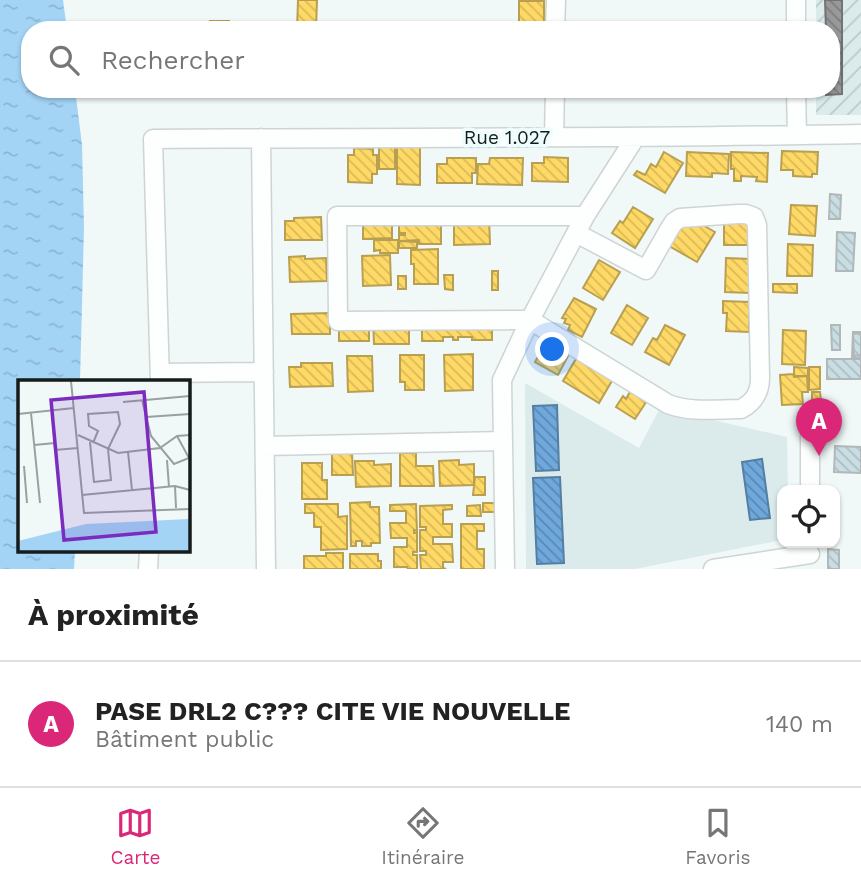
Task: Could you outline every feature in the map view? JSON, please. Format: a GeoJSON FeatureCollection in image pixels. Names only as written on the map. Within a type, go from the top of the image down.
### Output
{"type":"FeatureCollection","features":[{"type":"Feature","properties":{"kind":"street"},"geometry":{"type":"LineString","coordinates":[[555,21],[556,0]]}},
{"type":"Feature","properties":{"kind":"street"},"geometry":{"type":"LineString","coordinates":[[796,0],[796,21]]}},
{"type":"Feature","properties":{"kind":"street"},"geometry":{"type":"LineString","coordinates":[[554,136],[555,98]]}},
{"type":"Feature","properties":{"kind":"street"},"geometry":{"type":"LineString","coordinates":[[796,98],[797,135]]}},
{"type":"Feature","properties":{"kind":"street","name":"Rue 1.027"},"geometry":{"type":"LineString","coordinates":[[160,377],[153,139],[554,136],[635,138],[861,134]]}},
{"type":"Feature","properties":{"kind":"street"},"geometry":{"type":"LineString","coordinates":[[261,138],[266,569]]}},
{"type":"Feature","properties":{"kind":"street"},"geometry":{"type":"LineString","coordinates":[[505,569],[502,380],[576,233],[635,138]]}},
{"type":"Feature","properties":{"kind":"street"},"geometry":{"type":"LineString","coordinates":[[576,233],[646,270],[670,228],[680,218],[738,214],[754,217],[758,239],[760,378],[758,393],[748,405],[741,409],[692,410],[668,404],[530,320],[338,321],[337,216],[586,216]]}},
{"type":"Feature","properties":{"kind":"street"},"geometry":{"type":"LineString","coordinates":[[160,377],[264,372]]}},
{"type":"Feature","properties":{"kind":"street"},"geometry":{"type":"LineString","coordinates":[[810,437],[810,485]]}},
{"type":"Feature","properties":{"kind":"street"},"geometry":{"type":"LineString","coordinates":[[265,446],[503,441]]}},
{"type":"Feature","properties":{"kind":"street"},"geometry":{"type":"LineString","coordinates":[[713,569],[810,555]]}},
{"type":"Feature","properties":{"kind":"shaded area"},"geometry":{"type":"Polygon","coordinates":[[[816,0],[861,0],[861,115],[816,115],[816,98],[840,98],[840,21],[816,21],[816,0]]]}},
{"type":"Feature","properties":{"kind":"shaded area"},"geometry":{"type":"Polygon","coordinates":[[[525,383],[639,448],[660,408],[787,437],[788,485],[777,485],[777,541],[635,569],[526,569],[525,383]]]}},
{"type":"Feature","properties":{"kind":"water"},"geometry":{"type":"Polygon","coordinates":[[[0,0],[63,0],[66,21],[21,21],[21,98],[76,98],[82,145],[84,227],[80,380],[18,380],[18,552],[75,552],[74,569],[0,569],[0,0]]]}},
{"type":"Feature","properties":{"kind":"building: Logements"},"geometry":{"type":"Polygon","coordinates":[[[298,0],[317,0],[316,21],[297,21],[298,0]]]}},
{"type":"Feature","properties":{"kind":"building: Logements"},"geometry":{"type":"Polygon","coordinates":[[[519,1],[544,1],[544,21],[519,21],[519,1]]]}},
{"type":"Feature","properties":{"kind":"building: Logements"},"geometry":{"type":"Polygon","coordinates":[[[379,144],[395,144],[395,169],[379,169],[379,144]]]}},
{"type":"Feature","properties":{"kind":"building: Logements"},"geometry":{"type":"Polygon","coordinates":[[[397,147],[420,147],[420,185],[397,184],[397,147]]]}},
{"type":"Feature","properties":{"kind":"building: Logements"},"geometry":{"type":"Polygon","coordinates":[[[354,148],[373,149],[373,155],[377,155],[377,174],[372,174],[372,183],[348,182],[348,155],[354,155],[354,148]]]}},
{"type":"Feature","properties":{"kind":"building: Logements"},"geometry":{"type":"Polygon","coordinates":[[[782,151],[818,152],[817,174],[812,174],[812,177],[793,176],[793,170],[781,170],[782,151]]]}},
{"type":"Feature","properties":{"kind":"building: Logements"},"geometry":{"type":"Polygon","coordinates":[[[664,152],[683,163],[665,193],[634,175],[637,171],[645,175],[651,164],[656,167],[664,152]]]}},
{"type":"Feature","properties":{"kind":"building: Logements"},"geometry":{"type":"Polygon","coordinates":[[[687,152],[729,154],[728,174],[712,173],[712,177],[686,176],[687,152]]]}},
{"type":"Feature","properties":{"kind":"building: Logements"},"geometry":{"type":"Polygon","coordinates":[[[731,152],[768,153],[767,182],[756,181],[757,177],[741,176],[741,181],[734,181],[731,152]]]}},
{"type":"Feature","properties":{"kind":"building: Logements"},"geometry":{"type":"Polygon","coordinates":[[[544,157],[568,158],[568,182],[532,181],[532,163],[544,163],[544,157]]]}},
{"type":"Feature","properties":{"kind":"building: Logements"},"geometry":{"type":"Polygon","coordinates":[[[447,158],[476,158],[476,173],[472,173],[472,183],[437,183],[437,164],[447,164],[447,158]]]}},
{"type":"Feature","properties":{"kind":"building: Logements"},"geometry":{"type":"Polygon","coordinates":[[[490,158],[523,158],[522,185],[477,184],[478,164],[489,164],[490,158]]]}},
{"type":"Feature","properties":{"kind":"building: Logements"},"geometry":{"type":"Polygon","coordinates":[[[791,205],[817,206],[815,236],[789,234],[791,205]]]}},
{"type":"Feature","properties":{"kind":"building: Logements"},"geometry":{"type":"Polygon","coordinates":[[[633,207],[653,219],[635,248],[612,233],[620,221],[623,223],[633,207]]]}},
{"type":"Feature","properties":{"kind":"building: Logements"},"geometry":{"type":"Polygon","coordinates":[[[392,211],[392,238],[363,239],[363,212],[392,211]]]}},
{"type":"Feature","properties":{"kind":"building: Logements"},"geometry":{"type":"Polygon","coordinates":[[[441,216],[441,244],[419,244],[419,240],[399,241],[399,235],[405,233],[399,233],[399,222],[441,216]]]}},
{"type":"Feature","properties":{"kind":"building: Logements"},"geometry":{"type":"Polygon","coordinates":[[[687,216],[715,232],[697,262],[669,246],[687,216]]]}},
{"type":"Feature","properties":{"kind":"building: Logements"},"geometry":{"type":"Polygon","coordinates":[[[321,217],[322,240],[285,240],[285,221],[321,217]]]}},
{"type":"Feature","properties":{"kind":"building: Logements"},"geometry":{"type":"Polygon","coordinates":[[[489,217],[490,244],[454,245],[454,220],[489,217]]]}},
{"type":"Feature","properties":{"kind":"building: Logements"},"geometry":{"type":"Polygon","coordinates":[[[724,222],[749,222],[749,245],[724,245],[724,222]]]}},
{"type":"Feature","properties":{"kind":"building: Logements"},"geometry":{"type":"Polygon","coordinates":[[[374,240],[398,240],[398,253],[374,251],[374,240]]]}},
{"type":"Feature","properties":{"kind":"building: Logements"},"geometry":{"type":"Polygon","coordinates":[[[399,241],[417,242],[417,248],[399,248],[399,241]]]}},
{"type":"Feature","properties":{"kind":"building: Logements"},"geometry":{"type":"Polygon","coordinates":[[[788,244],[813,245],[812,276],[787,276],[788,244]]]}},
{"type":"Feature","properties":{"kind":"building: Logements"},"geometry":{"type":"Polygon","coordinates":[[[438,249],[438,284],[414,284],[411,250],[438,249]]]}},
{"type":"Feature","properties":{"kind":"building: Logements"},"geometry":{"type":"Polygon","coordinates":[[[390,255],[391,285],[363,286],[362,256],[390,255]]]}},
{"type":"Feature","properties":{"kind":"building: Logements"},"geometry":{"type":"Polygon","coordinates":[[[305,256],[305,259],[326,258],[327,281],[290,282],[289,257],[305,256]]]}},
{"type":"Feature","properties":{"kind":"building: Logements"},"geometry":{"type":"Polygon","coordinates":[[[726,258],[751,259],[750,293],[725,292],[726,258]]]}},
{"type":"Feature","properties":{"kind":"building: Logements"},"geometry":{"type":"Polygon","coordinates":[[[599,260],[620,272],[603,300],[583,288],[599,260]]]}},
{"type":"Feature","properties":{"kind":"building: Logements"},"geometry":{"type":"Polygon","coordinates":[[[492,271],[498,271],[498,290],[492,290],[492,271]]]}},
{"type":"Feature","properties":{"kind":"building: Logements"},"geometry":{"type":"Polygon","coordinates":[[[444,275],[453,275],[453,290],[445,289],[444,275]]]}},
{"type":"Feature","properties":{"kind":"building: Logements"},"geometry":{"type":"Polygon","coordinates":[[[398,276],[406,276],[406,289],[398,289],[398,276]]]}},
{"type":"Feature","properties":{"kind":"building: Logements"},"geometry":{"type":"Polygon","coordinates":[[[773,284],[797,284],[797,293],[773,292],[773,284]]]}},
{"type":"Feature","properties":{"kind":"building: Logements"},"geometry":{"type":"Polygon","coordinates":[[[574,298],[596,309],[582,337],[568,330],[570,325],[564,323],[566,319],[562,318],[574,298]]]}},
{"type":"Feature","properties":{"kind":"building: Logements"},"geometry":{"type":"Polygon","coordinates":[[[723,301],[750,302],[749,332],[726,331],[727,313],[723,313],[723,301]]]}},
{"type":"Feature","properties":{"kind":"building: Logements"},"geometry":{"type":"Polygon","coordinates":[[[627,305],[648,318],[632,345],[611,333],[627,305]]]}},
{"type":"Feature","properties":{"kind":"building: Logements"},"geometry":{"type":"Polygon","coordinates":[[[330,313],[330,334],[292,334],[291,314],[330,313]]]}},
{"type":"Feature","properties":{"kind":"building: Logements"},"geometry":{"type":"Polygon","coordinates":[[[492,313],[492,340],[458,337],[458,340],[453,340],[453,337],[443,337],[443,341],[422,341],[422,316],[492,313]]]}},
{"type":"Feature","properties":{"kind":"building: Logements"},"geometry":{"type":"Polygon","coordinates":[[[409,317],[409,344],[374,344],[373,321],[409,317]]]}},
{"type":"Feature","properties":{"kind":"building: Logements"},"geometry":{"type":"Polygon","coordinates":[[[369,321],[369,341],[339,341],[339,322],[369,321]]]}},
{"type":"Feature","properties":{"kind":"building: Logements"},"geometry":{"type":"Polygon","coordinates":[[[665,325],[685,335],[669,365],[645,352],[653,338],[657,340],[665,325]]]}},
{"type":"Feature","properties":{"kind":"building: Logements"},"geometry":{"type":"Polygon","coordinates":[[[783,330],[806,331],[805,365],[782,364],[783,330]]]}},
{"type":"Feature","properties":{"kind":"building: Logements"},"geometry":{"type":"Polygon","coordinates":[[[551,332],[574,345],[558,375],[535,362],[551,332]]]}},
{"type":"Feature","properties":{"kind":"building: Logements"},"geometry":{"type":"Polygon","coordinates":[[[473,354],[473,390],[445,391],[444,355],[473,354]]]}},
{"type":"Feature","properties":{"kind":"building: Logements"},"geometry":{"type":"Polygon","coordinates":[[[400,355],[424,355],[424,390],[405,390],[405,382],[400,382],[400,355]]]}},
{"type":"Feature","properties":{"kind":"building: Logements"},"geometry":{"type":"Polygon","coordinates":[[[347,356],[372,356],[373,391],[348,392],[347,356]]]}},
{"type":"Feature","properties":{"kind":"building: Logements"},"geometry":{"type":"Polygon","coordinates":[[[577,357],[613,379],[599,403],[563,381],[577,357]]]}},
{"type":"Feature","properties":{"kind":"building: Logements"},"geometry":{"type":"Polygon","coordinates":[[[301,363],[332,363],[333,386],[290,387],[289,367],[301,367],[301,363]]]}},
{"type":"Feature","properties":{"kind":"building: Logements"},"geometry":{"type":"Polygon","coordinates":[[[794,367],[808,368],[808,376],[794,376],[794,367]]]}},
{"type":"Feature","properties":{"kind":"building: Logements"},"geometry":{"type":"Polygon","coordinates":[[[809,367],[820,367],[820,389],[809,390],[809,367]]]}},
{"type":"Feature","properties":{"kind":"building: Logements"},"geometry":{"type":"Polygon","coordinates":[[[793,374],[794,377],[807,376],[808,392],[802,392],[803,404],[782,405],[780,375],[793,374]]]}},
{"type":"Feature","properties":{"kind":"building: Logements"},"geometry":{"type":"Polygon","coordinates":[[[632,388],[654,390],[635,419],[616,407],[623,396],[626,399],[632,388]]]}},
{"type":"Feature","properties":{"kind":"building: Logements"},"geometry":{"type":"Polygon","coordinates":[[[812,392],[820,392],[821,401],[812,401],[812,392]]]}},
{"type":"Feature","properties":{"kind":"building: Logements"},"geometry":{"type":"Polygon","coordinates":[[[332,453],[352,453],[353,475],[332,475],[332,453]]]}},
{"type":"Feature","properties":{"kind":"building: Logements"},"geometry":{"type":"Polygon","coordinates":[[[400,453],[416,453],[416,466],[433,466],[434,486],[400,486],[400,453]]]}},
{"type":"Feature","properties":{"kind":"building: Logements"},"geometry":{"type":"Polygon","coordinates":[[[459,460],[459,465],[474,464],[474,485],[440,486],[439,461],[459,460]]]}},
{"type":"Feature","properties":{"kind":"building: Logements"},"geometry":{"type":"Polygon","coordinates":[[[355,461],[374,461],[374,465],[391,464],[391,486],[356,487],[355,461]]]}},
{"type":"Feature","properties":{"kind":"building: Logements"},"geometry":{"type":"Polygon","coordinates":[[[302,463],[322,463],[322,480],[327,480],[327,499],[302,499],[302,463]]]}},
{"type":"Feature","properties":{"kind":"building: Logements"},"geometry":{"type":"Polygon","coordinates":[[[475,477],[485,477],[485,495],[473,495],[475,477]]]}},
{"type":"Feature","properties":{"kind":"building: Logements"},"geometry":{"type":"Polygon","coordinates":[[[370,502],[370,507],[379,507],[380,543],[362,546],[362,541],[356,541],[356,546],[351,546],[350,503],[370,502]]]}},
{"type":"Feature","properties":{"kind":"building: Logements"},"geometry":{"type":"Polygon","coordinates":[[[483,503],[497,503],[497,512],[483,512],[483,503]]]}},
{"type":"Feature","properties":{"kind":"building: Logements"},"geometry":{"type":"Polygon","coordinates":[[[305,504],[338,504],[338,517],[347,516],[347,549],[321,550],[321,527],[314,527],[314,513],[305,513],[305,504]]]}},
{"type":"Feature","properties":{"kind":"building: Logements"},"geometry":{"type":"Polygon","coordinates":[[[416,504],[417,531],[414,530],[414,533],[417,533],[417,552],[413,552],[413,555],[417,555],[417,569],[394,567],[394,547],[407,547],[407,538],[391,538],[390,523],[406,523],[406,511],[390,511],[390,505],[416,504]]]}},
{"type":"Feature","properties":{"kind":"building: Logements"},"geometry":{"type":"Polygon","coordinates":[[[452,505],[452,509],[443,510],[443,524],[452,524],[452,537],[433,537],[433,544],[452,544],[453,562],[443,562],[443,568],[446,569],[421,569],[420,555],[426,555],[426,551],[420,551],[420,530],[426,530],[426,527],[420,527],[420,506],[452,505]]]}},
{"type":"Feature","properties":{"kind":"building: Logements"},"geometry":{"type":"Polygon","coordinates":[[[480,505],[481,516],[467,516],[467,506],[480,505]]]}},
{"type":"Feature","properties":{"kind":"building: Logements"},"geometry":{"type":"Polygon","coordinates":[[[461,524],[484,524],[484,531],[477,531],[477,549],[484,549],[484,569],[461,569],[461,524]]]}},
{"type":"Feature","properties":{"kind":"building: Logements"},"geometry":{"type":"Polygon","coordinates":[[[326,553],[343,553],[343,569],[304,569],[304,556],[326,556],[326,553]]]}},
{"type":"Feature","properties":{"kind":"building: Logements"},"geometry":{"type":"Polygon","coordinates":[[[350,554],[378,554],[381,569],[350,569],[350,554]]]}},
{"type":"Feature","properties":{"kind":"building: Écoles"},"geometry":{"type":"Polygon","coordinates":[[[557,405],[559,470],[536,471],[533,406],[557,405]]]}},
{"type":"Feature","properties":{"kind":"building: Écoles"},"geometry":{"type":"Polygon","coordinates":[[[762,459],[770,518],[750,520],[742,462],[762,459]]]}},
{"type":"Feature","properties":{"kind":"building: Écoles"},"geometry":{"type":"Polygon","coordinates":[[[560,477],[564,563],[537,564],[533,478],[560,477]]]}},
{"type":"Feature","properties":{"kind":"building: Industrie"},"geometry":{"type":"Polygon","coordinates":[[[825,0],[842,0],[842,94],[840,21],[826,21],[825,0]]]}},
{"type":"Feature","properties":{"kind":"building: Autres"},"geometry":{"type":"Polygon","coordinates":[[[830,194],[841,195],[840,219],[829,219],[830,194]]]}},
{"type":"Feature","properties":{"kind":"building: Autres"},"geometry":{"type":"Polygon","coordinates":[[[837,232],[855,233],[853,271],[836,271],[837,232]]]}},
{"type":"Feature","properties":{"kind":"building: Autres"},"geometry":{"type":"Polygon","coordinates":[[[831,325],[840,325],[840,350],[832,350],[831,325]]]}},
{"type":"Feature","properties":{"kind":"building: Autres"},"geometry":{"type":"Polygon","coordinates":[[[853,332],[861,332],[861,358],[852,358],[853,332]]]}},
{"type":"Feature","properties":{"kind":"building: Autres"},"geometry":{"type":"Polygon","coordinates":[[[861,333],[861,355],[854,356],[853,334],[861,333]]]}},
{"type":"Feature","properties":{"kind":"building: Autres"},"geometry":{"type":"Polygon","coordinates":[[[827,359],[861,359],[861,379],[827,379],[827,359]]]}},
{"type":"Feature","properties":{"kind":"building: Autres"},"geometry":{"type":"Polygon","coordinates":[[[835,446],[861,447],[861,473],[834,472],[835,446]]]}},
{"type":"Feature","properties":{"kind":"building: Autres"},"geometry":{"type":"Polygon","coordinates":[[[828,549],[839,550],[839,569],[828,569],[828,549]]]}},
{"type":"Feature","properties":{"kind":"place","name":"PASE DRL2 C??? CITE VIE NOUVELLE"},"geometry":{"type":"Point","coordinates":[819,456]}}]}
